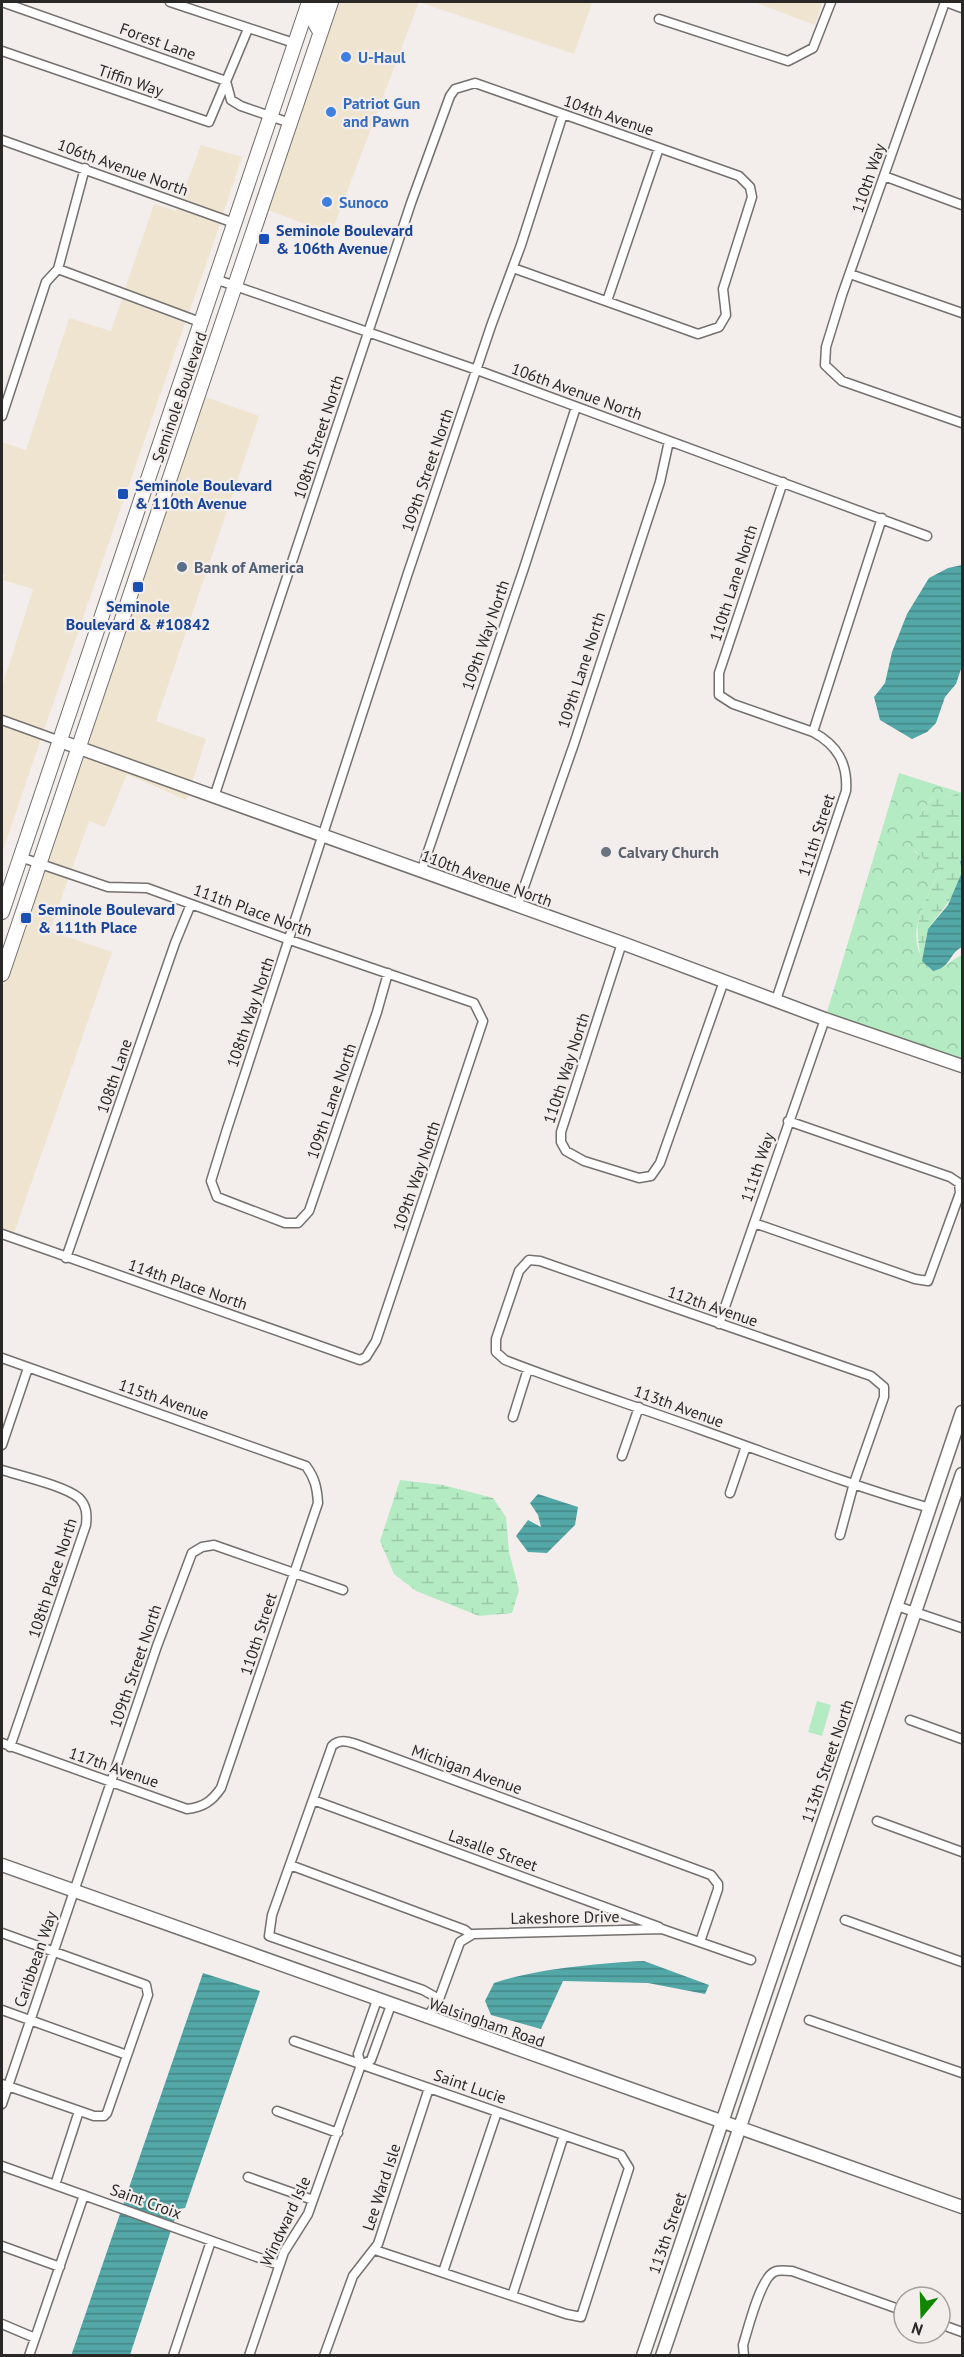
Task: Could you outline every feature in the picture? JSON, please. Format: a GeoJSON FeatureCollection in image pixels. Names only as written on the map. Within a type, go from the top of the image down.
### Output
{"type":"FeatureCollection","features":[{"type":"Feature","properties":{"kind":"main road","name":"Seminole Boulevard"},"geometry":{"type":"LineString","coordinates":[[2,912],[309,2]]}},
{"type":"Feature","properties":{"kind":"main road"},"geometry":{"type":"LineString","coordinates":[[319,2],[314,24],[321,32]]}},
{"type":"Feature","properties":{"kind":"main road","name":"Seminole Boulevard"},"geometry":{"type":"LineString","coordinates":[[2,974],[331,2]]}},
{"type":"Feature","properties":{"kind":"street","name":"Forest Lane"},"geometry":{"type":"LineString","coordinates":[[2,2],[226,81]]}},
{"type":"Feature","properties":{"kind":"street"},"geometry":{"type":"LineString","coordinates":[[170,2],[294,43]]}},
{"type":"Feature","properties":{"kind":"street"},"geometry":{"type":"LineString","coordinates":[[659,19],[788,61],[813,48],[831,2]]}},
{"type":"Feature","properties":{"kind":"street"},"geometry":{"type":"LineString","coordinates":[[946,2],[963,8]]}},
{"type":"Feature","properties":{"kind":"street","name":"110th Way"},"geometry":{"type":"LineString","coordinates":[[946,2],[825,347],[825,365],[842,381],[963,423]]}},
{"type":"Feature","properties":{"kind":"street"},"geometry":{"type":"LineString","coordinates":[[248,29],[226,81],[231,100],[290,123]]}},
{"type":"Feature","properties":{"kind":"street","name":"Tiffin Way"},"geometry":{"type":"LineString","coordinates":[[2,51],[208,122],[226,81]]}},
{"type":"Feature","properties":{"kind":"street","name":"104th Avenue"},"geometry":{"type":"LineString","coordinates":[[455,89],[475,83],[739,176],[750,187],[752,197],[723,289],[726,315],[719,327],[698,334],[607,301]]}},
{"type":"Feature","properties":{"kind":"street","name":"108th Street North"},"geometry":{"type":"LineString","coordinates":[[214,797],[411,203],[450,96],[455,89]]}},
{"type":"Feature","properties":{"kind":"street","name":"109th Street North"},"geometry":{"type":"LineString","coordinates":[[322,837],[563,114]]}},
{"type":"Feature","properties":{"kind":"street","name":"106th Avenue North"},"geometry":{"type":"LineString","coordinates":[[2,140],[234,223]]}},
{"type":"Feature","properties":{"kind":"street"},"geometry":{"type":"LineString","coordinates":[[513,268],[607,301],[659,148]]}},
{"type":"Feature","properties":{"kind":"street"},"geometry":{"type":"LineString","coordinates":[[2,416],[46,282],[58,269],[85,168]]}},
{"type":"Feature","properties":{"kind":"street"},"geometry":{"type":"LineString","coordinates":[[884,176],[963,205]]}},
{"type":"Feature","properties":{"kind":"street","name":"Seminole Boulevard"},"geometry":{"type":"LineString","coordinates":[[58,269],[200,322]]}},
{"type":"Feature","properties":{"kind":"street"},"geometry":{"type":"LineString","coordinates":[[850,274],[963,313]]}},
{"type":"Feature","properties":{"kind":"street","name":"106th Avenue North"},"geometry":{"type":"LineString","coordinates":[[215,279],[477,370],[927,536]]}},
{"type":"Feature","properties":{"kind":"street","name":"109th Way North"},"geometry":{"type":"LineString","coordinates":[[421,872],[576,407]]}},
{"type":"Feature","properties":{"kind":"street","name":"109th Lane North"},"geometry":{"type":"LineString","coordinates":[[517,907],[660,482],[669,441]]}},
{"type":"Feature","properties":{"kind":"street","name":"110th Lane North"},"geometry":{"type":"LineString","coordinates":[[719,695],[719,672],[783,482]]}},
{"type":"Feature","properties":{"kind":"street"},"geometry":{"type":"LineString","coordinates":[[813,732],[882,518]]}},
{"type":"Feature","properties":{"kind":"street","name":"111th Street"},"geometry":{"type":"LineString","coordinates":[[719,695],[733,704],[813,732],[833,745],[842,758],[846,770],[846,791],[776,1000]]}},
{"type":"Feature","properties":{"kind":"street","name":"110th Avenue North"},"geometry":{"type":"LineString","coordinates":[[2,720],[622,943],[825,1019],[963,1066]]}},
{"type":"Feature","properties":{"kind":"street","name":"108th Way North"},"geometry":{"type":"LineString","coordinates":[[285,1223],[217,1197],[211,1181],[322,837]]}},
{"type":"Feature","properties":{"kind":"street","name":"111th Place North"},"geometry":{"type":"LineString","coordinates":[[20,857],[108,887],[147,888],[474,1004]]}},
{"type":"Feature","properties":{"kind":"street","name":"108th Lane"},"geometry":{"type":"LineString","coordinates":[[66,1258],[175,943],[191,904]]}},
{"type":"Feature","properties":{"kind":"street","name":"110th Way North"},"geometry":{"type":"LineString","coordinates":[[622,943],[561,1132],[561,1142],[566,1151],[584,1161],[639,1178],[651,1176],[660,1163],[724,981]]}},
{"type":"Feature","properties":{"kind":"street","name":"109th Lane North"},"geometry":{"type":"LineString","coordinates":[[285,1223],[298,1223],[309,1211],[388,973]]}},
{"type":"Feature","properties":{"kind":"street","name":"109th Way North"},"geometry":{"type":"LineString","coordinates":[[366,1358],[376,1341],[476,1047],[483,1021],[474,1004]]}},
{"type":"Feature","properties":{"kind":"street","name":"111th Way"},"geometry":{"type":"LineString","coordinates":[[719,1324],[825,1019]]}},
{"type":"Feature","properties":{"kind":"street"},"geometry":{"type":"LineString","coordinates":[[754,1223],[904,1275],[928,1281],[960,1193],[959,1184],[950,1177],[788,1121]]}},
{"type":"Feature","properties":{"kind":"street","name":"114th Place North"},"geometry":{"type":"LineString","coordinates":[[2,1234],[360,1360],[366,1358]]}},
{"type":"Feature","properties":{"kind":"street","name":"112th Avenue"},"geometry":{"type":"LineString","coordinates":[[495,1352],[496,1339],[519,1271],[529,1260],[540,1261],[871,1376],[884,1387],[884,1397],[854,1483]]}},
{"type":"Feature","properties":{"kind":"street","name":"113th Avenue"},"geometry":{"type":"LineString","coordinates":[[495,1352],[505,1360],[528,1369],[930,1508]]}},
{"type":"Feature","properties":{"kind":"street","name":"115th Avenue"},"geometry":{"type":"LineString","coordinates":[[2,1358],[289,1459],[306,1467],[313,1476]]}},
{"type":"Feature","properties":{"kind":"street"},"geometry":{"type":"LineString","coordinates":[[2,1445],[28,1368]]}},
{"type":"Feature","properties":{"kind":"street"},"geometry":{"type":"LineString","coordinates":[[513,1417],[528,1369]]}},
{"type":"Feature","properties":{"kind":"street"},"geometry":{"type":"LineString","coordinates":[[622,1456],[639,1407]]}},
{"type":"Feature","properties":{"kind":"street","name":"113th Street North"},"geometry":{"type":"LineString","coordinates":[[722,2122],[963,1412]]}},
{"type":"Feature","properties":{"kind":"street"},"geometry":{"type":"LineString","coordinates":[[730,1493],[746,1446]]}},
{"type":"Feature","properties":{"kind":"street","name":"108th Place North"},"geometry":{"type":"LineString","coordinates":[[2,1470],[64,1490],[78,1497],[87,1514],[86,1525],[68,1580],[6,1745]]}},
{"type":"Feature","properties":{"kind":"street"},"geometry":{"type":"LineString","coordinates":[[739,2128],[963,1474]]}},
{"type":"Feature","properties":{"kind":"street","name":"110th Street"},"geometry":{"type":"LineString","coordinates":[[216,1799],[318,1503],[313,1476]]}},
{"type":"Feature","properties":{"kind":"street"},"geometry":{"type":"LineString","coordinates":[[840,1534],[854,1483]]}},
{"type":"Feature","properties":{"kind":"street","name":"109th Street North"},"geometry":{"type":"LineString","coordinates":[[73,1891],[112,1783],[157,1646],[192,1553],[202,1547],[214,1545],[294,1572]]}},
{"type":"Feature","properties":{"kind":"street"},"geometry":{"type":"LineString","coordinates":[[294,1572],[343,1590]]}},
{"type":"Feature","properties":{"kind":"street"},"geometry":{"type":"LineString","coordinates":[[897,1606],[963,1628]]}},
{"type":"Feature","properties":{"kind":"street"},"geometry":{"type":"LineString","coordinates":[[910,1720],[963,1739]]}},
{"type":"Feature","properties":{"kind":"street","name":"Michigan Avenue"},"geometry":{"type":"LineString","coordinates":[[439,1999],[423,1990],[269,1936],[272,1916],[332,1746],[336,1743],[346,1741],[711,1875],[718,1884],[715,1900],[700,1942]]}},
{"type":"Feature","properties":{"kind":"street","name":"117th Avenue"},"geometry":{"type":"LineString","coordinates":[[6,1745],[187,1809],[198,1808],[216,1799]]}},
{"type":"Feature","properties":{"kind":"street","name":"Lasalle Street"},"geometry":{"type":"LineString","coordinates":[[314,1800],[662,1929]]}},
{"type":"Feature","properties":{"kind":"street"},"geometry":{"type":"LineString","coordinates":[[877,1821],[963,1852]]}},
{"type":"Feature","properties":{"kind":"street"},"geometry":{"type":"LineString","coordinates":[[290,1865],[465,1930],[471,1935],[460,1942],[439,1999],[427,2018]]}},
{"type":"Feature","properties":{"kind":"street","name":"Walsingham Road"},"geometry":{"type":"LineString","coordinates":[[2,1866],[963,2207]]}},
{"type":"Feature","properties":{"kind":"street","name":"Caribbean Way"},"geometry":{"type":"LineString","coordinates":[[2,2104],[5,2085],[54,1952],[73,1891]]}},
{"type":"Feature","properties":{"kind":"street"},"geometry":{"type":"LineString","coordinates":[[845,1920],[963,1962]]}},
{"type":"Feature","properties":{"kind":"street","name":"Lakeshore Drive"},"geometry":{"type":"LineString","coordinates":[[471,1935],[662,1929],[751,1960]]}},
{"type":"Feature","properties":{"kind":"street"},"geometry":{"type":"LineString","coordinates":[[2,1933],[146,1984],[148,1995],[104,2116],[94,2116],[5,2085]]}},
{"type":"Feature","properties":{"kind":"street"},"geometry":{"type":"LineString","coordinates":[[377,2000],[358,2054],[361,2065],[371,2060],[391,2005]]}},
{"type":"Feature","properties":{"kind":"street"},"geometry":{"type":"LineString","coordinates":[[2,2010],[127,2055]]}},
{"type":"Feature","properties":{"kind":"street"},"geometry":{"type":"LineString","coordinates":[[809,2020],[963,2073]]}},
{"type":"Feature","properties":{"kind":"street","name":"Saint Lucie"},"geometry":{"type":"LineString","coordinates":[[294,2041],[621,2155],[629,2168],[581,2317],[512,2296]]}},
{"type":"Feature","properties":{"kind":"street","name":"Windward Isle"},"geometry":{"type":"LineString","coordinates":[[249,2355],[284,2252],[314,2200],[361,2065]]}},
{"type":"Feature","properties":{"kind":"street","name":"Lee Ward Isle"},"geometry":{"type":"LineString","coordinates":[[324,2355],[353,2276],[363,2260],[375,2250],[429,2088]]}},
{"type":"Feature","properties":{"kind":"street"},"geometry":{"type":"LineString","coordinates":[[55,2185],[79,2111]]}},
{"type":"Feature","properties":{"kind":"street"},"geometry":{"type":"LineString","coordinates":[[277,2111],[338,2133]]}},
{"type":"Feature","properties":{"kind":"street"},"geometry":{"type":"LineString","coordinates":[[443,2272],[496,2112]]}},
{"type":"Feature","properties":{"kind":"street","name":"113th Street"},"geometry":{"type":"LineString","coordinates":[[643,2355],[722,2122]]}},
{"type":"Feature","properties":{"kind":"street","name":"113th Street"},"geometry":{"type":"LineString","coordinates":[[662,2355],[739,2128]]}},
{"type":"Feature","properties":{"kind":"street"},"geometry":{"type":"LineString","coordinates":[[375,2250],[512,2296],[564,2135]]}},
{"type":"Feature","properties":{"kind":"street","name":"Saint Croix"},"geometry":{"type":"LineString","coordinates":[[2,2166],[279,2265]]}},
{"type":"Feature","properties":{"kind":"street"},"geometry":{"type":"LineString","coordinates":[[248,2177],[314,2200]]}},
{"type":"Feature","properties":{"kind":"street"},"geometry":{"type":"LineString","coordinates":[[29,2355],[84,2195]]}},
{"type":"Feature","properties":{"kind":"street"},"geometry":{"type":"LineString","coordinates":[[173,2355],[211,2241]]}},
{"type":"Feature","properties":{"kind":"street"},"geometry":{"type":"LineString","coordinates":[[2,2246],[60,2267]]}},
{"type":"Feature","properties":{"kind":"street"},"geometry":{"type":"LineString","coordinates":[[744,2355],[743,2345],[764,2284],[771,2273],[778,2270],[792,2271],[892,2307]]}},
{"type":"Feature","properties":{"kind":"street"},"geometry":{"type":"LineString","coordinates":[[2,2324],[35,2338]]}},
{"type":"Feature","properties":{"kind":"shaded area"},"geometry":{"type":"Polygon","coordinates":[[[336,2],[419,2],[331,234],[268,210],[336,2]]]}},
{"type":"Feature","properties":{"kind":"shaded area"},"geometry":{"type":"Polygon","coordinates":[[[419,2],[592,2],[574,54],[419,2]]]}},
{"type":"Feature","properties":{"kind":"shaded area"},"geometry":{"type":"Polygon","coordinates":[[[754,2],[822,2],[815,25],[754,2]]]}},
{"type":"Feature","properties":{"kind":"shaded area"},"geometry":{"type":"Polygon","coordinates":[[[201,145],[242,157],[223,214],[181,198],[201,145]]]}},
{"type":"Feature","properties":{"kind":"shaded area"},"geometry":{"type":"Polygon","coordinates":[[[154,204],[176,211],[178,208],[220,224],[189,313],[125,289],[154,204]]]}},
{"type":"Feature","properties":{"kind":"shaded area"},"geometry":{"type":"Polygon","coordinates":[[[122,299],[185,323],[44,730],[2,714],[2,687],[33,589],[3,580],[5,575],[2,574],[2,442],[26,450],[69,318],[111,331],[122,299]]]}},
{"type":"Feature","properties":{"kind":"shaded area"},"geometry":{"type":"Polygon","coordinates":[[[203,396],[259,416],[156,721],[206,739],[192,783],[84,744],[203,396]]]}},
{"type":"Feature","properties":{"kind":"shaded area"},"geometry":{"type":"Polygon","coordinates":[[[2,725],[41,739],[2,853],[2,725]]]}},
{"type":"Feature","properties":{"kind":"shaded area"},"geometry":{"type":"Polygon","coordinates":[[[80,754],[189,793],[186,800],[127,774],[105,827],[89,821],[72,869],[45,860],[80,754]]]}},
{"type":"Feature","properties":{"kind":"shaded area"},"geometry":{"type":"Polygon","coordinates":[[[41,869],[68,879],[50,931],[112,952],[14,1233],[2,1228],[2,988],[41,869]]]}},
{"type":"Feature","properties":{"kind":"green space"},"geometry":{"type":"Polygon","coordinates":[[[899,773],[959,792],[947,798],[933,798],[916,823],[913,845],[915,852],[940,870],[918,922],[916,934],[923,959],[933,971],[962,955],[962,1061],[827,1012],[899,773]]]}},
{"type":"Feature","properties":{"kind":"green space"},"geometry":{"type":"Polygon","coordinates":[[[959,792],[962,793],[962,861],[960,862],[962,872],[952,897],[928,929],[922,961],[918,923],[920,913],[940,870],[917,853],[913,847],[913,832],[919,816],[933,798],[947,798],[959,792]]]}},
{"type":"Feature","properties":{"kind":"green space"},"geometry":{"type":"Polygon","coordinates":[[[400,1480],[443,1485],[493,1498],[506,1517],[509,1552],[519,1590],[512,1613],[479,1616],[416,1591],[394,1574],[380,1541],[400,1480]]]}},
{"type":"Feature","properties":{"kind":"green space"},"geometry":{"type":"Polygon","coordinates":[[[817,1701],[831,1705],[822,1736],[808,1732],[817,1701]]]}},
{"type":"Feature","properties":{"kind":"water"},"geometry":{"type":"Polygon","coordinates":[[[962,565],[962,666],[956,684],[945,697],[936,723],[927,732],[912,739],[880,720],[874,697],[885,683],[892,652],[907,614],[929,578],[948,568],[962,565]]]}},
{"type":"Feature","properties":{"kind":"water"},"geometry":{"type":"Polygon","coordinates":[[[962,872],[962,947],[947,964],[933,971],[922,961],[928,929],[948,905],[962,872]]]}},
{"type":"Feature","properties":{"kind":"water"},"geometry":{"type":"Polygon","coordinates":[[[538,1494],[578,1507],[575,1525],[547,1553],[528,1552],[516,1536],[528,1520],[541,1527],[538,1515],[530,1503],[538,1494]]]}},
{"type":"Feature","properties":{"kind":"water"},"geometry":{"type":"Polygon","coordinates":[[[644,1961],[709,1985],[705,1994],[648,1983],[563,1981],[541,2029],[491,2015],[485,2001],[494,1983],[510,1978],[568,1968],[644,1961]]]}},
{"type":"Feature","properties":{"kind":"water"},"geometry":{"type":"Polygon","coordinates":[[[203,1973],[260,1991],[185,2208],[178,2209],[130,2355],[71,2356],[203,1973]]]}},
{"type":"Feature","properties":{"kind":"place","name":"U-Haul"},"geometry":{"type":"Point","coordinates":[346,57]}},
{"type":"Feature","properties":{"kind":"place","name":"Patriot Gun and Pawn"},"geometry":{"type":"Point","coordinates":[331,112]}},
{"type":"Feature","properties":{"kind":"place","name":"Sunoco"},"geometry":{"type":"Point","coordinates":[327,202]}},
{"type":"Feature","properties":{"kind":"place","name":"Seminole Boulevard & 106th Avenue"},"geometry":{"type":"Point","coordinates":[264,239]}},
{"type":"Feature","properties":{"kind":"place","name":"Seminole Boulevard & 110th Avenue"},"geometry":{"type":"Point","coordinates":[123,494]}},
{"type":"Feature","properties":{"kind":"place","name":"Bank of America"},"geometry":{"type":"Point","coordinates":[182,567]}},
{"type":"Feature","properties":{"kind":"place","name":"Seminole Boulevard & #10842"},"geometry":{"type":"Point","coordinates":[138,587]}},
{"type":"Feature","properties":{"kind":"place","name":"Calvary Church"},"geometry":{"type":"Point","coordinates":[606,852]}},
{"type":"Feature","properties":{"kind":"place","name":"Seminole Boulevard & 111th Place"},"geometry":{"type":"Point","coordinates":[26,918]}}]}
